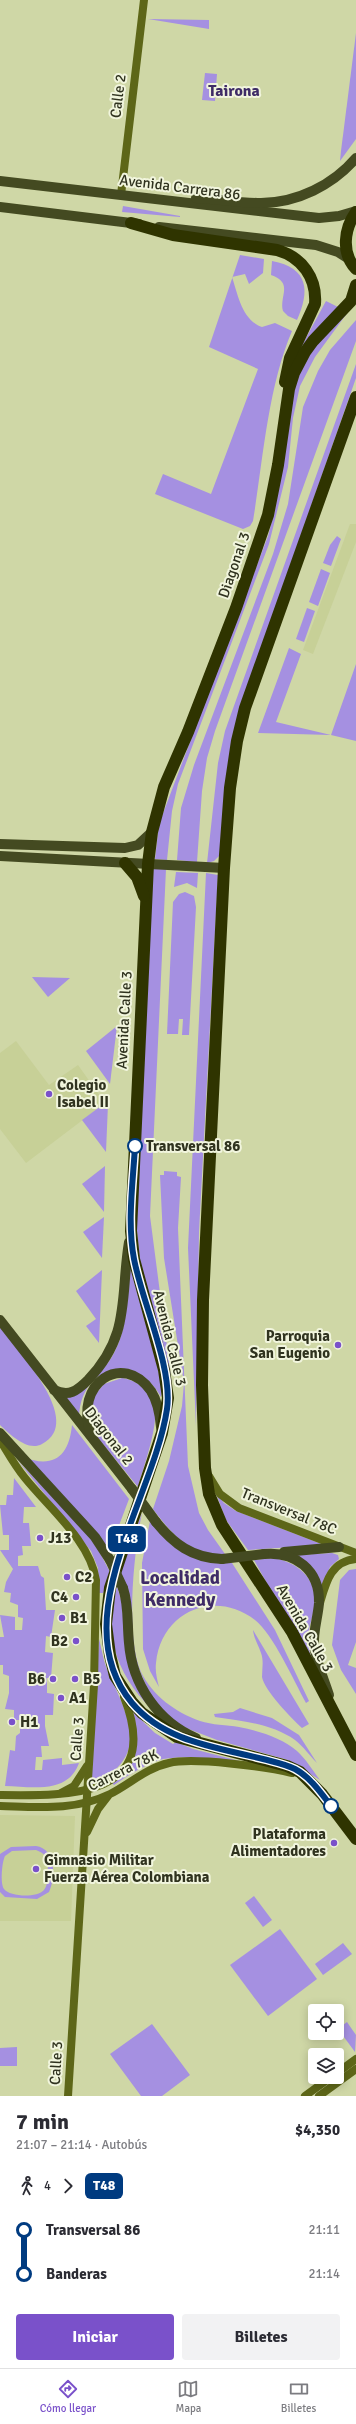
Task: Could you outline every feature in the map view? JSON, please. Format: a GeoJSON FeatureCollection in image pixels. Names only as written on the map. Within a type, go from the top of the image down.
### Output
{"type":"FeatureCollection","features":[{"type":"Feature","properties":{"kind":"highway","name":"Diagonal 3"},"geometry":{"type":"LineString","coordinates":[[148,864],[152,832],[168,776],[196,713],[260,542],[275,487],[289,389],[299,362],[313,341],[351,301],[356,285],[353,265],[346,238],[347,228],[356,211]]}},
{"type":"Feature","properties":{"kind":"highway"},"geometry":{"type":"LineString","coordinates":[[131,223],[173,235],[277,250],[292,256],[306,268],[315,287],[315,304],[290,358],[285,379],[284,419]]}},
{"type":"Feature","properties":{"kind":"highway"},"geometry":{"type":"LineString","coordinates":[[224,868],[230,788],[237,741],[245,708],[356,397]]}},
{"type":"Feature","properties":{"kind":"highway"},"geometry":{"type":"LineString","coordinates":[[350,415],[356,402]]}},
{"type":"Feature","properties":{"kind":"highway"},"geometry":{"type":"LineString","coordinates":[[125,863],[137,877],[146,903]]}},
{"type":"Feature","properties":{"kind":"highway","name":"Avenida Calle 3"},"geometry":{"type":"LineString","coordinates":[[148,864],[131,1231],[134,1259],[167,1384],[167,1409],[162,1433],[110,1588],[106,1624],[110,1655],[116,1676],[132,1702],[163,1730],[184,1740],[222,1748],[287,1766],[305,1777],[322,1794],[356,1839]]}},
{"type":"Feature","properties":{"kind":"highway","name":"Avenida Calle 3"},"geometry":{"type":"LineString","coordinates":[[224,868],[203,1300],[202,1384],[205,1468],[211,1498],[222,1525],[282,1615],[356,1755]]}},
{"type":"Feature","properties":{"kind":"main road"},"geometry":{"type":"LineString","coordinates":[[138,198],[276,202],[300,196],[320,187],[340,174],[356,158]]}},
{"type":"Feature","properties":{"kind":"main road","name":"Avenida Carrera 86"},"geometry":{"type":"LineString","coordinates":[[0,181],[319,218],[339,216],[356,211]]}},
{"type":"Feature","properties":{"kind":"main road"},"geometry":{"type":"LineString","coordinates":[[0,207],[316,245],[334,250],[353,265]]}},
{"type":"Feature","properties":{"kind":"main road"},"geometry":{"type":"LineString","coordinates":[[0,844],[126,848],[138,845],[152,832]]}},
{"type":"Feature","properties":{"kind":"main road"},"geometry":{"type":"LineString","coordinates":[[0,856],[224,868]]}},
{"type":"Feature","properties":{"kind":"main road"},"geometry":{"type":"LineString","coordinates":[[54,1390],[65,1394],[76,1391],[97,1369],[115,1343],[122,1319],[131,1231]]}},
{"type":"Feature","properties":{"kind":"main road","name":"Diagonal 2"},"geometry":{"type":"LineString","coordinates":[[0,1320],[156,1522],[168,1536],[184,1549],[199,1556],[222,1560],[269,1554],[292,1556],[308,1569],[316,1584],[318,1607],[314,1644],[337,1719]]}},
{"type":"Feature","properties":{"kind":"main road"},"geometry":{"type":"LineString","coordinates":[[93,1440],[86,1417],[88,1398],[98,1382],[117,1374],[135,1378],[152,1392],[159,1409],[162,1433]]}},
{"type":"Feature","properties":{"kind":"main road"},"geometry":{"type":"LineString","coordinates":[[0,1433],[28,1466],[95,1536],[110,1560],[123,1588],[126,1601],[132,1663],[146,1695],[162,1715],[180,1730],[222,1748]]}},
{"type":"Feature","properties":{"kind":"main road"},"geometry":{"type":"LineString","coordinates":[[269,1554],[340,1547]]}},
{"type":"Feature","properties":{"kind":"street","name":"Calle 2"},"geometry":{"type":"LineString","coordinates":[[121,195],[144,0]]}},
{"type":"Feature","properties":{"kind":"street","name":"Calle 3"},"geometry":{"type":"LineString","coordinates":[[0,1440],[18,1469],[78,1540],[93,1564],[97,1596],[89,1762],[68,2096]]}},
{"type":"Feature","properties":{"kind":"street","name":"Transversal 78C"},"geometry":{"type":"LineString","coordinates":[[205,1468],[220,1494],[235,1506],[356,1553]]}},
{"type":"Feature","properties":{"kind":"street"},"geometry":{"type":"LineString","coordinates":[[318,1607],[332,1570],[342,1562],[356,1559]]}},
{"type":"Feature","properties":{"kind":"street","name":"Carrera 78K"},"geometry":{"type":"LineString","coordinates":[[0,1794],[60,1794],[87,1791],[100,1787],[116,1776],[129,1758],[132,1747],[133,1725],[116,1676]]}},
{"type":"Feature","properties":{"kind":"street"},"geometry":{"type":"LineString","coordinates":[[60,1794],[78,1781],[89,1762]]}},
{"type":"Feature","properties":{"kind":"street","name":"Carrera 78K"},"geometry":{"type":"LineString","coordinates":[[0,1806],[66,1807],[86,1803],[110,1793],[156,1767],[177,1762],[257,1767],[305,1777]]}},
{"type":"Feature","properties":{"kind":"street"},"geometry":{"type":"LineString","coordinates":[[83,1846],[93,1817],[110,1793]]}},
{"type":"Feature","properties":{"kind":"street"},"geometry":{"type":"LineString","coordinates":[[344,2068],[356,2059]]}},
{"type":"Feature","properties":{"kind":"street"},"geometry":{"type":"LineString","coordinates":[[319,2096],[356,2069]]}},
{"type":"Feature","properties":{"kind":"street"},"geometry":{"type":"LineString","coordinates":[[305,2096],[321,2084]]}},
{"type":"Feature","properties":{"kind":"shaded area"},"geometry":{"type":"Polygon","coordinates":[[[148,19],[209,20],[209,29],[148,19]]]}},
{"type":"Feature","properties":{"kind":"shaded area"},"geometry":{"type":"Polygon","coordinates":[[[356,33],[356,139],[340,161],[341,151],[356,33]]]}},
{"type":"Feature","properties":{"kind":"shaded area"},"geometry":{"type":"Polygon","coordinates":[[[205,73],[217,74],[215,101],[202,100],[205,73]]]}},
{"type":"Feature","properties":{"kind":"shaded area"},"geometry":{"type":"Polygon","coordinates":[[[123,206],[180,216],[180,217],[122,212],[123,206]]]}},
{"type":"Feature","properties":{"kind":"shaded area"},"geometry":{"type":"Polygon","coordinates":[[[240,255],[264,259],[263,273],[249,284],[245,274],[233,277],[240,255]]]}},
{"type":"Feature","properties":{"kind":"shaded area"},"geometry":{"type":"Polygon","coordinates":[[[272,261],[284,264],[293,269],[300,275],[303,282],[305,290],[304,300],[297,320],[288,316],[283,311],[282,305],[284,286],[278,278],[271,275],[272,261]]]}},
{"type":"Feature","properties":{"kind":"shaded area"},"geometry":{"type":"Polygon","coordinates":[[[232,278],[245,313],[255,324],[262,327],[275,323],[292,331],[277,376],[267,424],[253,521],[250,526],[243,529],[155,494],[163,474],[211,494],[258,369],[209,347],[232,278]]]}},
{"type":"Feature","properties":{"kind":"shaded area"},"geometry":{"type":"Polygon","coordinates":[[[326,301],[348,312],[315,357],[300,386],[293,418],[288,467],[269,544],[178,784],[172,811],[167,860],[155,859],[159,824],[268,536],[275,510],[294,360],[326,301]]]}},
{"type":"Feature","properties":{"kind":"shaded area"},"geometry":{"type":"Polygon","coordinates":[[[356,320],[356,341],[215,731],[207,758],[202,791],[197,862],[177,860],[181,808],[194,765],[273,554],[288,504],[303,407],[318,371],[330,350],[356,320]]]}},
{"type":"Feature","properties":{"kind":"shaded area"},"geometry":{"type":"Polygon","coordinates":[[[356,364],[356,378],[256,663],[220,855],[214,861],[207,863],[218,763],[225,731],[356,364]]]}},
{"type":"Feature","properties":{"kind":"shaded area"},"geometry":{"type":"Polygon","coordinates":[[[350,524],[356,524],[356,542],[313,654],[303,650],[350,524]]]}},
{"type":"Feature","properties":{"kind":"shaded area"},"geometry":{"type":"Polygon","coordinates":[[[337,536],[341,539],[331,566],[323,563],[330,545],[337,536]]]}},
{"type":"Feature","properties":{"kind":"shaded area"},"geometry":{"type":"Polygon","coordinates":[[[321,569],[330,573],[318,606],[309,602],[321,569]]]}},
{"type":"Feature","properties":{"kind":"shaded area"},"geometry":{"type":"Polygon","coordinates":[[[307,608],[315,611],[304,642],[296,639],[307,608]]]}},
{"type":"Feature","properties":{"kind":"shaded area"},"geometry":{"type":"Polygon","coordinates":[[[289,648],[301,654],[276,722],[331,735],[258,733],[289,648]]]}},
{"type":"Feature","properties":{"kind":"shaded area"},"geometry":{"type":"Polygon","coordinates":[[[356,664],[356,741],[331,735],[356,664]]]}},
{"type":"Feature","properties":{"kind":"shaded area"},"geometry":{"type":"Polygon","coordinates":[[[153,869],[166,869],[150,1216],[172,1385],[140,1261],[135,1211],[153,869]]]}},
{"type":"Feature","properties":{"kind":"shaded area"},"geometry":{"type":"Polygon","coordinates":[[[176,872],[198,873],[197,888],[187,883],[174,887],[176,872]]]}},
{"type":"Feature","properties":{"kind":"shaded area"},"geometry":{"type":"Polygon","coordinates":[[[206,873],[218,875],[199,1232],[196,1426],[188,1248],[206,873]]]}},
{"type":"Feature","properties":{"kind":"shaded area"},"geometry":{"type":"Polygon","coordinates":[[[185,892],[194,896],[196,907],[189,1035],[182,1035],[183,1019],[179,1019],[178,1034],[167,1034],[173,902],[179,894],[185,892]]]}},
{"type":"Feature","properties":{"kind":"shaded area"},"geometry":{"type":"Polygon","coordinates":[[[32,977],[70,978],[48,997],[32,977]]]}},
{"type":"Feature","properties":{"kind":"shaded area"},"geometry":{"type":"Polygon","coordinates":[[[117,1026],[110,1084],[86,1051],[117,1026]]]}},
{"type":"Feature","properties":{"kind":"shaded area","name":"Colegio Isabel II"},"geometry":{"type":"Polygon","coordinates":[[[16,1041],[49,1085],[78,1065],[105,1103],[26,1163],[0,1129],[0,1053],[16,1041]]]}},
{"type":"Feature","properties":{"kind":"shaded area"},"geometry":{"type":"Polygon","coordinates":[[[105,1103],[108,1104],[106,1152],[82,1120],[105,1103]]]}},
{"type":"Feature","properties":{"kind":"shaded area"},"geometry":{"type":"Polygon","coordinates":[[[105,1166],[104,1212],[82,1184],[105,1166]]]}},
{"type":"Feature","properties":{"kind":"shaded area"},"geometry":{"type":"Polygon","coordinates":[[[164,1171],[177,1172],[177,1176],[181,1177],[178,1228],[188,1466],[199,1513],[208,1530],[225,1554],[212,1554],[201,1551],[183,1542],[175,1535],[153,1509],[169,1461],[182,1406],[184,1383],[164,1258],[160,1175],[164,1175],[164,1171]]]}},
{"type":"Feature","properties":{"kind":"shaded area"},"geometry":{"type":"Polygon","coordinates":[[[104,1217],[102,1258],[83,1232],[104,1217]]]}},
{"type":"Feature","properties":{"kind":"shaded area"},"geometry":{"type":"Polygon","coordinates":[[[130,1266],[155,1356],[162,1388],[161,1397],[150,1383],[138,1374],[125,1370],[111,1371],[99,1376],[89,1386],[82,1399],[79,1417],[65,1399],[104,1368],[118,1345],[125,1320],[130,1266]]]}},
{"type":"Feature","properties":{"kind":"shaded area"},"geometry":{"type":"Polygon","coordinates":[[[102,1270],[99,1343],[86,1326],[96,1319],[76,1291],[102,1270]]]}},
{"type":"Feature","properties":{"kind":"shaded area"},"geometry":{"type":"Polygon","coordinates":[[[0,1327],[32,1368],[53,1403],[56,1420],[54,1434],[42,1444],[36,1446],[31,1446],[19,1441],[0,1425],[0,1327]]]}},
{"type":"Feature","properties":{"kind":"shaded area"},"geometry":{"type":"Polygon","coordinates":[[[122,1378],[133,1381],[144,1388],[152,1397],[155,1409],[152,1438],[138,1487],[98,1438],[93,1427],[90,1401],[104,1384],[122,1378]]]}},
{"type":"Feature","properties":{"kind":"shaded area"},"geometry":{"type":"Polygon","coordinates":[[[72,1425],[129,1499],[109,1552],[23,1457],[43,1461],[58,1457],[67,1445],[72,1425]]]}},
{"type":"Feature","properties":{"kind":"shaded area"},"geometry":{"type":"Polygon","coordinates":[[[17,1460],[92,1538],[110,1572],[103,1593],[99,1593],[98,1568],[91,1551],[17,1460]]]}},
{"type":"Feature","properties":{"kind":"shaded area"},"geometry":{"type":"Polygon","coordinates":[[[14,1478],[36,1507],[24,1507],[23,1523],[29,1523],[31,1546],[22,1546],[23,1555],[18,1556],[18,1566],[38,1566],[41,1576],[44,1578],[46,1610],[55,1610],[51,1637],[46,1636],[45,1652],[53,1653],[51,1678],[47,1678],[47,1693],[54,1694],[53,1715],[45,1715],[45,1726],[49,1746],[41,1746],[42,1757],[36,1757],[35,1770],[42,1770],[43,1760],[62,1758],[62,1765],[79,1763],[74,1773],[67,1780],[58,1784],[38,1787],[5,1786],[10,1750],[15,1751],[16,1736],[20,1733],[20,1720],[14,1720],[14,1710],[5,1709],[9,1693],[9,1676],[3,1674],[3,1665],[0,1665],[0,1637],[4,1637],[0,1615],[15,1617],[15,1630],[22,1630],[23,1618],[18,1617],[18,1605],[10,1602],[11,1593],[4,1592],[6,1582],[13,1569],[0,1550],[9,1550],[9,1535],[3,1535],[0,1505],[6,1505],[7,1495],[13,1495],[14,1478]]]}},
{"type":"Feature","properties":{"kind":"shaded area"},"geometry":{"type":"Polygon","coordinates":[[[215,1491],[224,1503],[236,1511],[324,1545],[248,1550],[226,1520],[215,1491]]]}},
{"type":"Feature","properties":{"kind":"shaded area"},"geometry":{"type":"Polygon","coordinates":[[[142,1513],[136,1549],[132,1593],[132,1616],[136,1657],[146,1681],[158,1696],[174,1708],[200,1721],[239,1727],[270,1736],[284,1742],[300,1754],[320,1780],[288,1760],[217,1740],[186,1728],[175,1722],[159,1706],[148,1690],[134,1657],[120,1571],[142,1513]]]}},
{"type":"Feature","properties":{"kind":"shaded area"},"geometry":{"type":"Polygon","coordinates":[[[150,1521],[168,1541],[185,1554],[205,1561],[232,1563],[275,1630],[309,1701],[306,1703],[276,1647],[262,1627],[255,1620],[239,1611],[223,1606],[207,1606],[192,1610],[179,1618],[168,1630],[160,1645],[156,1663],[159,1687],[150,1671],[143,1649],[142,1563],[150,1521]]]}},
{"type":"Feature","properties":{"kind":"shaded area"},"geometry":{"type":"Polygon","coordinates":[[[332,1553],[338,1555],[339,1559],[330,1567],[321,1590],[315,1570],[297,1555],[332,1553]]]}},
{"type":"Feature","properties":{"kind":"shaded area"},"geometry":{"type":"Polygon","coordinates":[[[273,1558],[288,1562],[301,1570],[306,1575],[313,1589],[315,1603],[308,1643],[318,1676],[254,1560],[273,1558]]]}},
{"type":"Feature","properties":{"kind":"shaded area"},"geometry":{"type":"Polygon","coordinates":[[[356,1569],[356,1642],[348,1665],[356,1668],[356,1694],[341,1670],[332,1645],[340,1580],[349,1570],[356,1569]]]}},
{"type":"Feature","properties":{"kind":"shaded area"},"geometry":{"type":"Polygon","coordinates":[[[117,1586],[122,1603],[126,1652],[159,1716],[133,1688],[117,1657],[113,1641],[112,1624],[113,1605],[117,1586]]]}},
{"type":"Feature","properties":{"kind":"shaded area"},"geometry":{"type":"Polygon","coordinates":[[[253,1630],[309,1724],[302,1728],[279,1704],[264,1683],[262,1677],[262,1656],[253,1630]]]}},
{"type":"Feature","properties":{"kind":"shaded area"},"geometry":{"type":"Polygon","coordinates":[[[99,1639],[107,1670],[124,1708],[129,1724],[130,1738],[128,1751],[121,1763],[109,1775],[90,1787],[99,1639]]]}},
{"type":"Feature","properties":{"kind":"shaded area"},"geometry":{"type":"Polygon","coordinates":[[[240,1708],[272,1718],[299,1735],[317,1763],[298,1742],[277,1730],[257,1724],[215,1717],[214,1714],[233,1712],[240,1708]]]}},
{"type":"Feature","properties":{"kind":"shaded area"},"geometry":{"type":"Polygon","coordinates":[[[133,1712],[155,1733],[173,1744],[176,1742],[193,1749],[255,1765],[184,1757],[163,1759],[144,1767],[114,1785],[112,1783],[127,1768],[134,1751],[135,1723],[133,1712]]]}},
{"type":"Feature","properties":{"kind":"shaded area","name":"Gimnasio Militar Fuerza Aérea Colombiana"},"geometry":{"type":"Polygon","coordinates":[[[0,1815],[75,1816],[71,1921],[0,1921],[0,1815]]]}},
{"type":"Feature","properties":{"kind":"shaded area"},"geometry":{"type":"Polygon","coordinates":[[[36,1846],[43,1848],[47,1852],[53,1864],[53,1879],[49,1892],[37,1899],[5,1897],[0,1892],[0,1854],[11,1847],[36,1846]],[[12,1851],[5,1856],[2,1882],[4,1889],[7,1892],[24,1896],[41,1893],[46,1888],[48,1863],[45,1856],[39,1851],[12,1851]]]}},
{"type":"Feature","properties":{"kind":"shaded area"},"geometry":{"type":"Polygon","coordinates":[[[254,1896],[272,1920],[263,1927],[245,1903],[254,1896]]]}},
{"type":"Feature","properties":{"kind":"shaded area"},"geometry":{"type":"Polygon","coordinates":[[[280,1929],[317,1979],[268,2016],[230,1965],[280,1929]]]}},
{"type":"Feature","properties":{"kind":"shaded area"},"geometry":{"type":"Polygon","coordinates":[[[343,1943],[352,1954],[323,1975],[315,1964],[343,1943]]]}},
{"type":"Feature","properties":{"kind":"shaded area"},"geometry":{"type":"Polygon","coordinates":[[[347,2022],[356,2035],[355,2052],[344,2037],[344,2024],[347,2022]]]}},
{"type":"Feature","properties":{"kind":"shaded area"},"geometry":{"type":"Polygon","coordinates":[[[152,2024],[190,2075],[162,2096],[141,2096],[110,2054],[152,2024]]]}},
{"type":"Feature","properties":{"kind":"shaded area"},"geometry":{"type":"Polygon","coordinates":[[[17,2047],[17,2066],[0,2066],[0,2048],[17,2047]]]}},
{"type":"Feature","properties":{"kind":"bus line","name":"T48"},"geometry":{"type":"LineString","coordinates":[[135,1146],[131,1231],[134,1259],[164,1370],[168,1398],[162,1433],[110,1588],[106,1611],[107,1639],[116,1676],[132,1702],[142,1713],[163,1730],[184,1740],[222,1748],[294,1768],[316,1787],[331,1806]]}},
{"type":"Feature","properties":{"kind":"place","name":"Colegio Isabel II"},"geometry":{"type":"Point","coordinates":[49,1094]}},
{"type":"Feature","properties":{"kind":"place","name":"Transversal 86"},"geometry":{"type":"Point","coordinates":[135,1146]}},
{"type":"Feature","properties":{"kind":"place","name":"Parroquia San Eugenio"},"geometry":{"type":"Point","coordinates":[338,1345]}},
{"type":"Feature","properties":{"kind":"place","name":"J13"},"geometry":{"type":"Point","coordinates":[40,1538]}},
{"type":"Feature","properties":{"kind":"place","name":"C2"},"geometry":{"type":"Point","coordinates":[67,1577]}},
{"type":"Feature","properties":{"kind":"place","name":"C4"},"geometry":{"type":"Point","coordinates":[76,1597]}},
{"type":"Feature","properties":{"kind":"place","name":"B1"},"geometry":{"type":"Point","coordinates":[62,1618]}},
{"type":"Feature","properties":{"kind":"place","name":"B2"},"geometry":{"type":"Point","coordinates":[76,1641]}},
{"type":"Feature","properties":{"kind":"place","name":"B6"},"geometry":{"type":"Point","coordinates":[53,1679]}},
{"type":"Feature","properties":{"kind":"place","name":"B5"},"geometry":{"type":"Point","coordinates":[75,1679]}},
{"type":"Feature","properties":{"kind":"place","name":"A1"},"geometry":{"type":"Point","coordinates":[61,1698]}},
{"type":"Feature","properties":{"kind":"place","name":"H1"},"geometry":{"type":"Point","coordinates":[12,1722]}},
{"type":"Feature","properties":{"kind":"place","name":"Plataforma Alimentadores"},"geometry":{"type":"Point","coordinates":[334,1843]}},
{"type":"Feature","properties":{"kind":"place","name":"Gimnasio Militar Fuerza Aérea Colombiana"},"geometry":{"type":"Point","coordinates":[36,1869]}},
{"type":"Feature","properties":{"kind":"district","name":"Tairona"},"geometry":{"type":"Point","coordinates":[234,91]}},
{"type":"Feature","properties":{"kind":"district","name":"Localidad Kennedy"},"geometry":{"type":"Point","coordinates":[180,1589]}}]}
